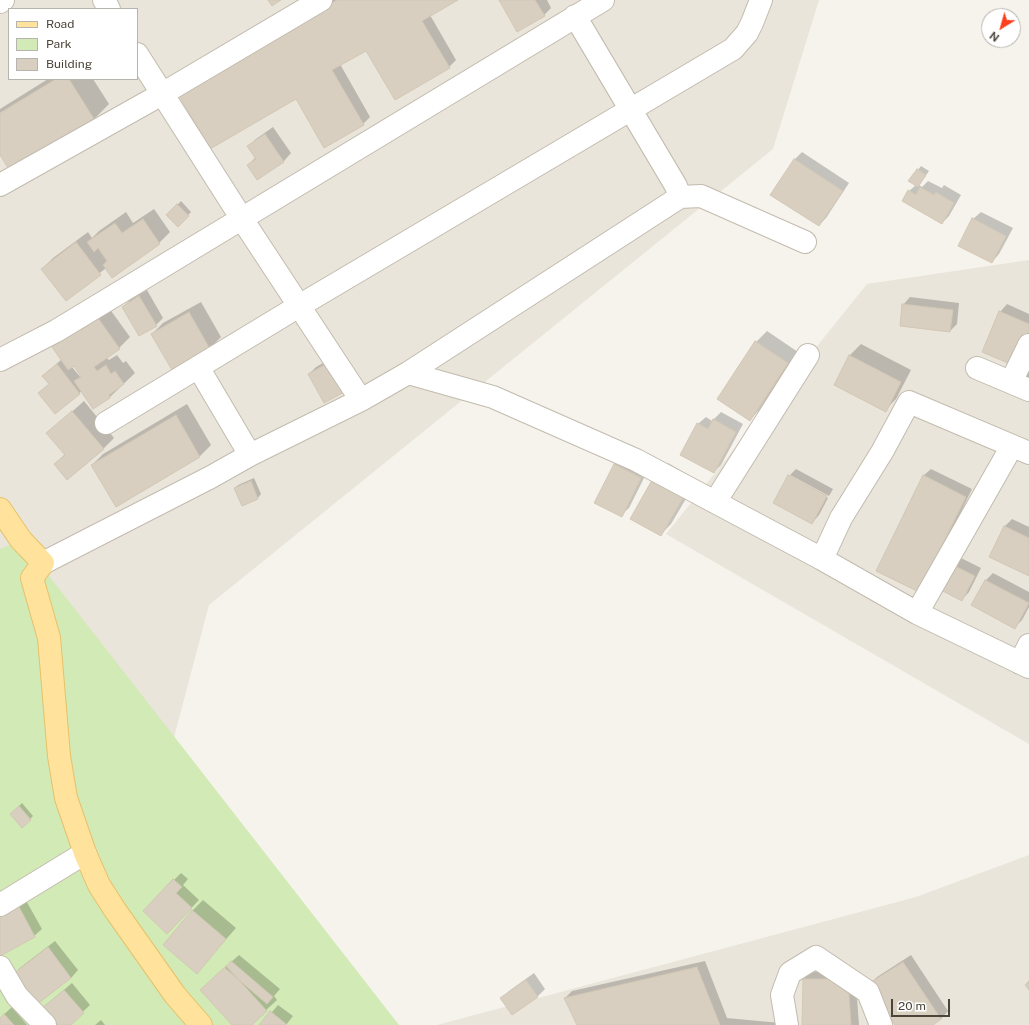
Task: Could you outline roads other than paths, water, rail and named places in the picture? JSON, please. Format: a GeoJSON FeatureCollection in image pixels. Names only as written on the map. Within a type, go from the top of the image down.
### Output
{"type":"FeatureCollection","features":[{"type":"Feature","properties":{"kind":"main road"},"geometry":{"type":"LineString","coordinates":[[0,508],[21,540],[43,563],[32,578],[49,638],[60,756],[66,798],[85,853],[99,885],[115,910],[176,995],[201,1025]]}},
{"type":"Feature","properties":{"kind":"street"},"geometry":{"type":"LineString","coordinates":[[0,185],[162,94],[321,0]]}},
{"type":"Feature","properties":{"kind":"street"},"geometry":{"type":"LineString","coordinates":[[0,360],[56,331],[603,0]]}},
{"type":"Feature","properties":{"kind":"street"},"geometry":{"type":"LineString","coordinates":[[106,424],[299,306],[733,49],[749,28],[757,13],[761,0]]}},
{"type":"Feature","properties":{"kind":"street"},"geometry":{"type":"LineString","coordinates":[[576,16],[676,186],[680,197]]}},
{"type":"Feature","properties":{"kind":"street"},"geometry":{"type":"LineString","coordinates":[[138,56],[242,219],[361,400]]}},
{"type":"Feature","properties":{"kind":"street"},"geometry":{"type":"LineString","coordinates":[[43,563],[250,455],[361,400],[408,373],[680,197],[701,196],[804,242]]}},
{"type":"Feature","properties":{"kind":"street"},"geometry":{"type":"LineString","coordinates":[[977,368],[1020,386],[1029,345]]}},
{"type":"Feature","properties":{"kind":"street"},"geometry":{"type":"LineString","coordinates":[[715,502],[808,355]]}},
{"type":"Feature","properties":{"kind":"street"},"geometry":{"type":"LineString","coordinates":[[198,367],[250,455]]}},
{"type":"Feature","properties":{"kind":"street"},"geometry":{"type":"LineString","coordinates":[[408,373],[494,397],[636,460],[822,559],[917,612],[1026,658]]}},
{"type":"Feature","properties":{"kind":"street"},"geometry":{"type":"LineString","coordinates":[[822,559],[842,518],[882,452],[909,402],[1020,450],[917,612]]}},
{"type":"Feature","properties":{"kind":"street"},"geometry":{"type":"LineString","coordinates":[[0,905],[85,853]]}},
{"type":"Feature","properties":{"kind":"street"},"geometry":{"type":"LineString","coordinates":[[787,1025],[782,995],[790,973],[816,957],[868,992],[881,1025]]}},
{"type":"Feature","properties":{"kind":"street"},"geometry":{"type":"LineString","coordinates":[[0,967],[17,996],[45,1025]]}}]}
